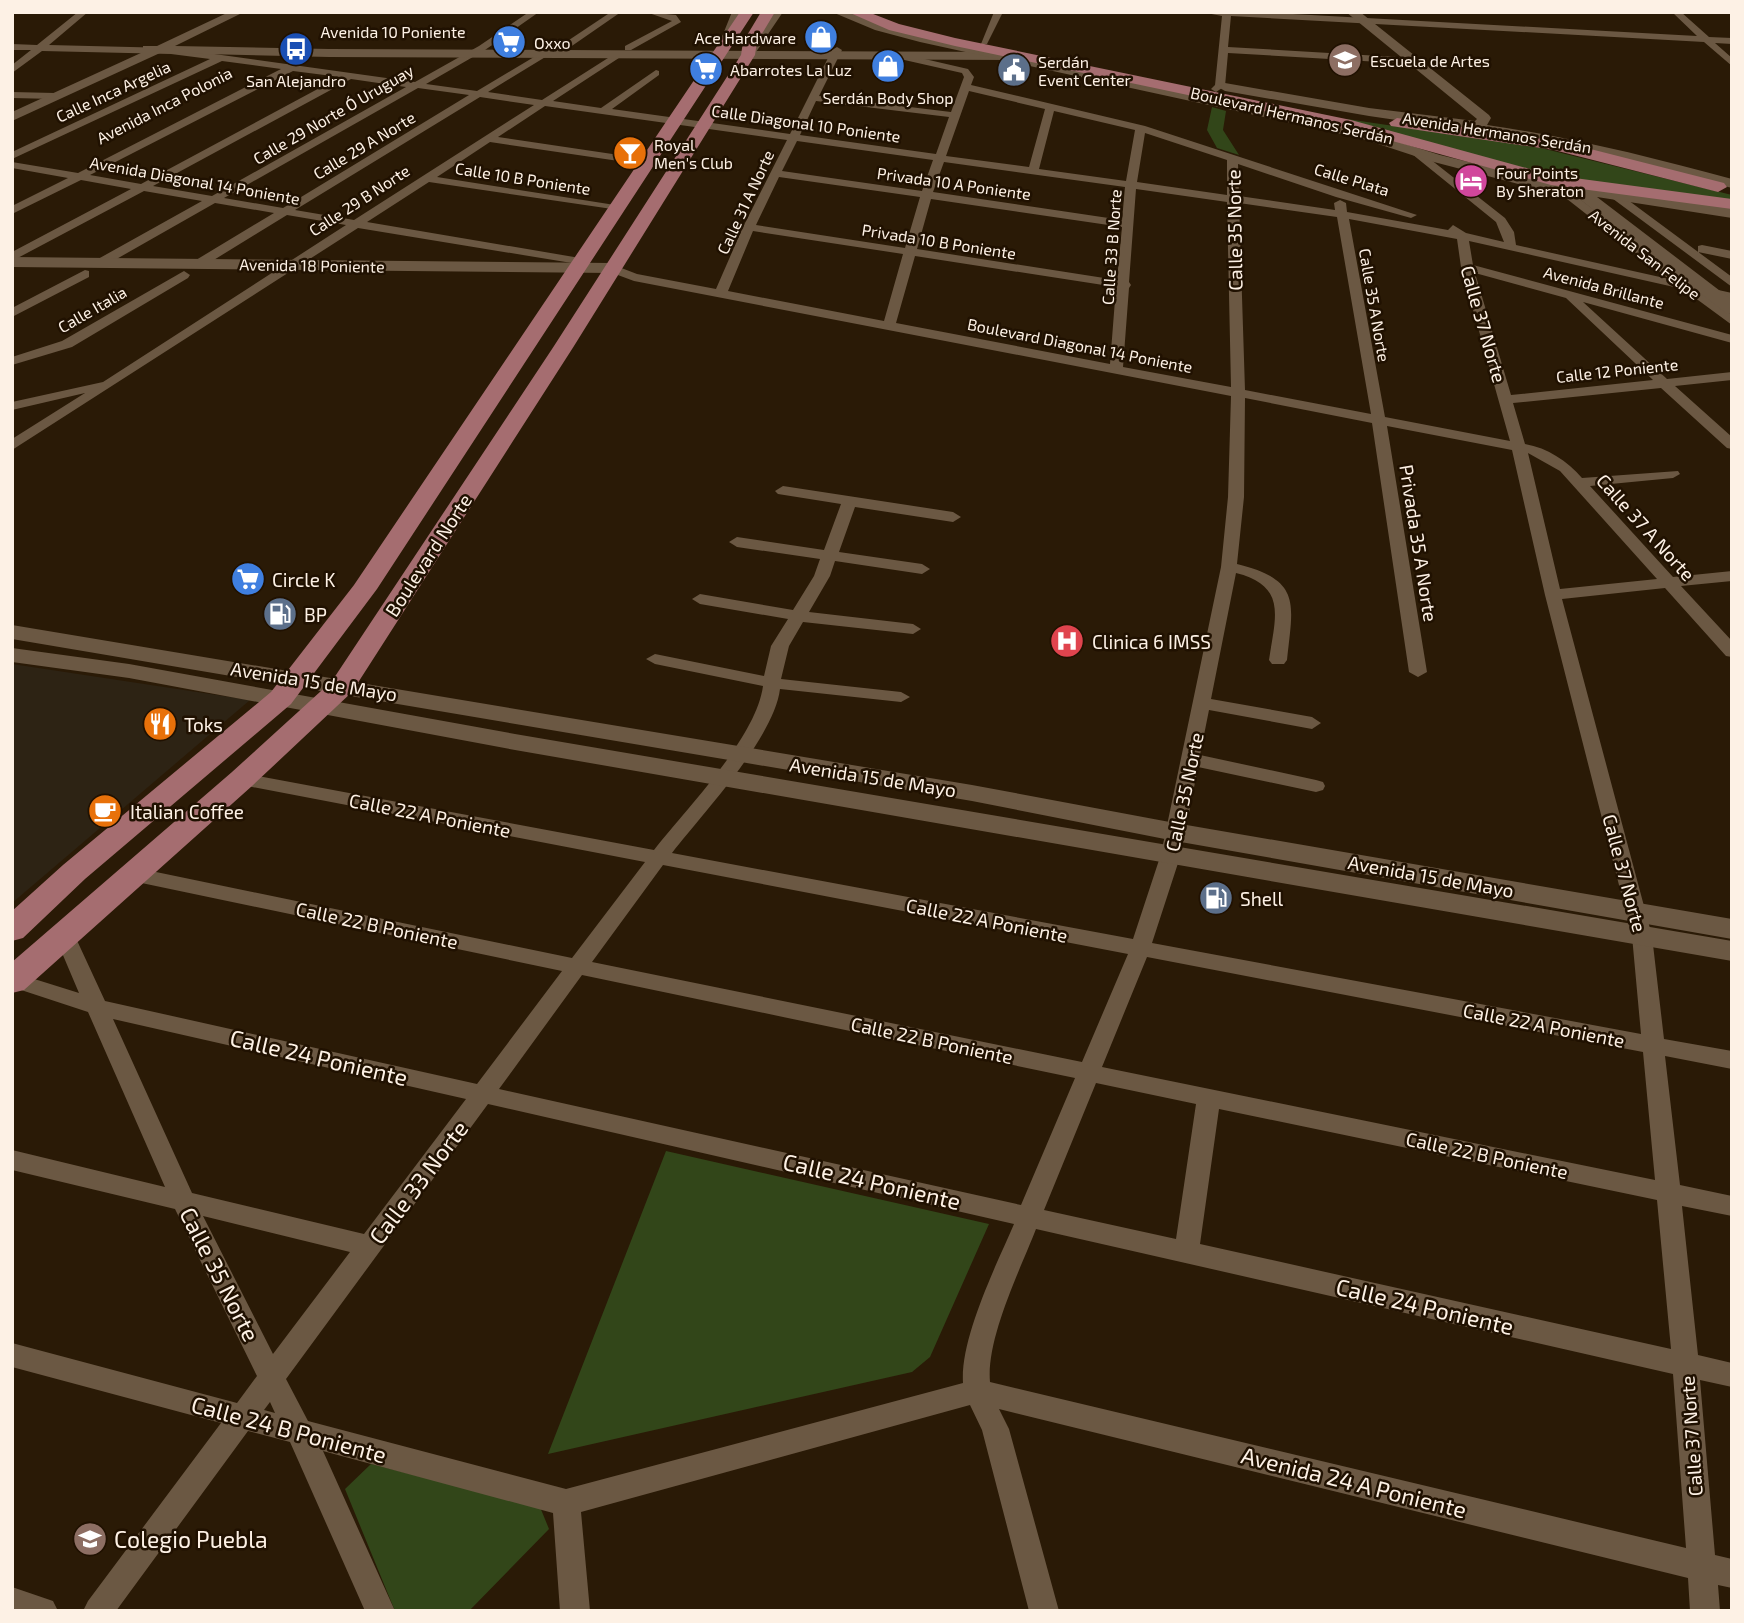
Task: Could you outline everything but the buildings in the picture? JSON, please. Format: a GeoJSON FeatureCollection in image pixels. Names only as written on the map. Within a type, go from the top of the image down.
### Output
{"type":"FeatureCollection","features":[{"type":"Feature","properties":{"kind":"main road","name":"Boulevard Norte"},"geometry":{"type":"LineString","coordinates":[[721,52],[738,12]]}},
{"type":"Feature","properties":{"kind":"main road","name":"Boulevard Norte"},"geometry":{"type":"LineString","coordinates":[[12,930],[74,872],[290,688],[364,589],[747,12]]}},
{"type":"Feature","properties":{"kind":"main road","name":"Boulevard Norte"},"geometry":{"type":"LineString","coordinates":[[749,52],[750,42],[768,12]]}},
{"type":"Feature","properties":{"kind":"main road","name":"Boulevard Norte"},"geometry":{"type":"LineString","coordinates":[[13,980],[242,779],[332,696],[608,273],[701,124],[777,12]]}},
{"type":"Feature","properties":{"kind":"main road","name":"Avenida Hermanos Serdán"},"geometry":{"type":"LineString","coordinates":[[838,12],[878,27],[920,38],[987,47],[1413,147]]}},
{"type":"Feature","properties":{"kind":"main road","name":"Boulevard Hermanos Serdán"},"geometry":{"type":"LineString","coordinates":[[855,12],[905,30],[987,47],[1218,88],[1244,95],[1269,97],[1357,117],[1555,145],[1732,191]]}},
{"type":"Feature","properties":{"kind":"main road","name":"Boulevard Hermanos Serdán"},"geometry":{"type":"LineString","coordinates":[[874,12],[987,47]]}},
{"type":"Feature","properties":{"kind":"main road","name":"Avenida Hermanos Serdán"},"geometry":{"type":"LineString","coordinates":[[890,12],[987,47]]}},
{"type":"Feature","properties":{"kind":"main road"},"geometry":{"type":"LineString","coordinates":[[1352,12],[1382,23],[1500,114],[1532,135],[1555,145]]}},
{"type":"Feature","properties":{"kind":"main road"},"geometry":{"type":"LineString","coordinates":[[1367,17],[1399,49],[1484,118],[1484,122],[1474,127],[1422,136],[1413,147]]}},
{"type":"Feature","properties":{"kind":"main road"},"geometry":{"type":"LineString","coordinates":[[907,54],[920,44],[920,38]]}},
{"type":"Feature","properties":{"kind":"main road","name":"Avenida Hermanos Serdán"},"geometry":{"type":"LineString","coordinates":[[1010,43],[1218,88],[1590,146],[1732,184]]}},
{"type":"Feature","properties":{"kind":"main road"},"geometry":{"type":"LineString","coordinates":[[987,47],[1010,43]]}},
{"type":"Feature","properties":{"kind":"main road","name":"Boulevard Hermanos Serdán"},"geometry":{"type":"LineString","coordinates":[[1023,53],[1333,120],[1413,147],[1586,189],[1732,204]]}},
{"type":"Feature","properties":{"kind":"main road"},"geometry":{"type":"LineString","coordinates":[[1452,92],[1470,91]]}},
{"type":"Feature","properties":{"kind":"main road"},"geometry":{"type":"LineString","coordinates":[[1655,163],[1670,174]]}},
{"type":"Feature","properties":{"kind":"main road"},"geometry":{"type":"LineString","coordinates":[[1670,196],[1689,196],[1702,192],[1703,187],[1693,180]]}},
{"type":"Feature","properties":{"kind":"main road"},"geometry":{"type":"LineString","coordinates":[[1586,189],[1732,213]]}},
{"type":"Feature","properties":{"kind":"main road","name":"Avenida San Felipe"},"geometry":{"type":"LineString","coordinates":[[1586,189],[1709,291],[1731,296]]}},
{"type":"Feature","properties":{"kind":"main road","name":"Avenida San Felipe"},"geometry":{"type":"LineString","coordinates":[[1586,189],[1731,296]]}},
{"type":"Feature","properties":{"kind":"main road","name":"Avenida 15 de Mayo"},"geometry":{"type":"LineString","coordinates":[[12,632],[332,696],[739,755],[972,793],[1173,843]]}},
{"type":"Feature","properties":{"kind":"main road","name":"Avenida 15 de Mayo"},"geometry":{"type":"LineString","coordinates":[[12,655],[290,688]]}},
{"type":"Feature","properties":{"kind":"main road","name":"Avenida 15 de Mayo"},"geometry":{"type":"LineString","coordinates":[[332,696],[515,742],[719,777],[1173,843],[1640,924],[1732,951]]}},
{"type":"Feature","properties":{"kind":"main road","name":"Avenida 15 de Mayo"},"geometry":{"type":"LineString","coordinates":[[1640,924],[1732,929]]}},
{"type":"Feature","properties":{"kind":"street"},"geometry":{"type":"LineString","coordinates":[[12,70],[84,12]]}},
{"type":"Feature","properties":{"kind":"street"},"geometry":{"type":"LineString","coordinates":[[156,48],[227,12]]}},
{"type":"Feature","properties":{"kind":"street"},"geometry":{"type":"LineString","coordinates":[[12,110],[239,12]]}},
{"type":"Feature","properties":{"kind":"street"},"geometry":{"type":"LineString","coordinates":[[470,54],[535,12]]}},
{"type":"Feature","properties":{"kind":"street"},"geometry":{"type":"LineString","coordinates":[[563,48],[617,12]]}},
{"type":"Feature","properties":{"kind":"street","name":"Calle 29 B Norte"},"geometry":{"type":"LineString","coordinates":[[13,445],[115,382],[487,138],[624,51],[677,22],[677,19],[650,12]]}},
{"type":"Feature","properties":{"kind":"street"},"geometry":{"type":"LineString","coordinates":[[987,47],[999,12]]}},
{"type":"Feature","properties":{"kind":"street"},"geometry":{"type":"LineString","coordinates":[[1205,12],[1367,17]]}},
{"type":"Feature","properties":{"kind":"street"},"geometry":{"type":"LineString","coordinates":[[1459,12],[1462,27]]}},
{"type":"Feature","properties":{"kind":"street"},"geometry":{"type":"LineString","coordinates":[[1676,12],[1732,63]]}},
{"type":"Feature","properties":{"kind":"street"},"geometry":{"type":"LineString","coordinates":[[1218,88],[1227,13]]}},
{"type":"Feature","properties":{"kind":"street"},"geometry":{"type":"LineString","coordinates":[[1382,23],[1732,41]]}},
{"type":"Feature","properties":{"kind":"street"},"geometry":{"type":"LineString","coordinates":[[1304,44],[1399,49]]}},
{"type":"Feature","properties":{"kind":"street","name":"Avenida 10 Poniente"},"geometry":{"type":"LineString","coordinates":[[12,46],[563,48],[907,54],[987,47]]}},
{"type":"Feature","properties":{"kind":"street","name":"Avenida 10 Poniente"},"geometry":{"type":"LineString","coordinates":[[907,54],[987,47]]}},
{"type":"Feature","properties":{"kind":"street","name":"Avenida 10 Poniente"},"geometry":{"type":"LineString","coordinates":[[156,48],[222,55],[544,54],[624,51]]}},
{"type":"Feature","properties":{"kind":"street"},"geometry":{"type":"LineString","coordinates":[[1223,50],[1414,61]]}},
{"type":"Feature","properties":{"kind":"street","name":"Calle 31 A Norte"},"geometry":{"type":"LineString","coordinates":[[720,292],[775,173],[836,53]]}},
{"type":"Feature","properties":{"kind":"street","name":"Calle 29 Norte Ó Uruguay"},"geometry":{"type":"LineString","coordinates":[[102,262],[470,54]]}},
{"type":"Feature","properties":{"kind":"street","name":"Calle 29 A Norte"},"geometry":{"type":"LineString","coordinates":[[200,263],[544,54]]}},
{"type":"Feature","properties":{"kind":"street","name":"Avenida 10 Poniente"},"geometry":{"type":"LineString","coordinates":[[907,54],[969,74],[965,87]]}},
{"type":"Feature","properties":{"kind":"street","name":"Calle Diagonal 10 Poniente"},"geometry":{"type":"LineString","coordinates":[[222,55],[348,77],[1233,198],[1462,236]]}},
{"type":"Feature","properties":{"kind":"street","name":"Calle Inca Argelia"},"geometry":{"type":"LineString","coordinates":[[12,156],[222,55]]}},
{"type":"Feature","properties":{"kind":"street","name":"Avenida Inca Polonia"},"geometry":{"type":"LineString","coordinates":[[12,200],[277,66]]}},
{"type":"Feature","properties":{"kind":"street","name":"Avenida Inca Polonia"},"geometry":{"type":"LineString","coordinates":[[12,211],[291,68]]}},
{"type":"Feature","properties":{"kind":"street"},"geometry":{"type":"LineString","coordinates":[[603,111],[656,73]]}},
{"type":"Feature","properties":{"kind":"street"},"geometry":{"type":"LineString","coordinates":[[12,257],[348,77]]}},
{"type":"Feature","properties":{"kind":"street"},"geometry":{"type":"LineString","coordinates":[[889,325],[926,196],[965,87]]}},
{"type":"Feature","properties":{"kind":"street","name":"Calle Plata"},"geometry":{"type":"LineString","coordinates":[[965,87],[1140,128],[1340,195],[1445,226],[1462,236],[1709,291]]}},
{"type":"Feature","properties":{"kind":"street"},"geometry":{"type":"LineString","coordinates":[[12,95],[48,95]]}},
{"type":"Feature","properties":{"kind":"street"},"geometry":{"type":"LineString","coordinates":[[12,117],[48,95]]}},
{"type":"Feature","properties":{"kind":"street"},"geometry":{"type":"LineString","coordinates":[[813,97],[954,115]]}},
{"type":"Feature","properties":{"kind":"street"},"geometry":{"type":"LineString","coordinates":[[1033,171],[1051,105]]}},
{"type":"Feature","properties":{"kind":"street","name":"Calle 33 B Norte"},"geometry":{"type":"LineString","coordinates":[[1116,369],[1125,285],[1127,224],[1140,128]]}},
{"type":"Feature","properties":{"kind":"street"},"geometry":{"type":"LineString","coordinates":[[487,138],[646,162]]}},
{"type":"Feature","properties":{"kind":"street"},"geometry":{"type":"LineString","coordinates":[[1413,147],[1501,220],[1508,232],[1511,247]]}},
{"type":"Feature","properties":{"kind":"street","name":"Calle 35 Norte"},"geometry":{"type":"LineString","coordinates":[[976,1391],[975,1364],[979,1348],[1087,1072],[1140,949],[1173,843],[1203,703],[1229,567],[1236,497],[1238,395],[1232,159]]}},
{"type":"Feature","properties":{"kind":"street","name":"Avenida Diagonal 14 Poniente"},"geometry":{"type":"LineString","coordinates":[[12,165],[354,223],[576,269]]}},
{"type":"Feature","properties":{"kind":"street","name":"Privada 10 A Poniente"},"geometry":{"type":"LineString","coordinates":[[775,173],[1127,224]]}},
{"type":"Feature","properties":{"kind":"street","name":"Calle 10 B Poniente"},"geometry":{"type":"LineString","coordinates":[[425,178],[615,208]]}},
{"type":"Feature","properties":{"kind":"street","name":"Avenida San Felipe"},"geometry":{"type":"LineString","coordinates":[[1586,189],[1686,286],[1732,321]]}},
{"type":"Feature","properties":{"kind":"street","name":"Calle 35 A Norte"},"geometry":{"type":"LineString","coordinates":[[1340,195],[1341,214],[1379,421]]}},
{"type":"Feature","properties":{"kind":"street","name":"Privada 10 B Poniente"},"geometry":{"type":"LineString","coordinates":[[749,227],[1125,285]]}},
{"type":"Feature","properties":{"kind":"street","name":"Calle 37 Norte"},"geometry":{"type":"LineString","coordinates":[[1462,236],[1467,268],[1519,447],[1605,801],[1640,924],[1686,1366],[1705,1611]]}},
{"type":"Feature","properties":{"kind":"street"},"geometry":{"type":"LineString","coordinates":[[1702,249],[1732,256]]}},
{"type":"Feature","properties":{"kind":"street","name":"Avenida 18 Poniente"},"geometry":{"type":"LineString","coordinates":[[12,262],[576,269],[608,273]]}},
{"type":"Feature","properties":{"kind":"street","name":"Avenida Brillante"},"geometry":{"type":"LineString","coordinates":[[1467,268],[1732,339]]}},
{"type":"Feature","properties":{"kind":"street","name":"Avenida 18 Poniente"},"geometry":{"type":"LineString","coordinates":[[12,275],[276,275],[576,269]]}},
{"type":"Feature","properties":{"kind":"street","name":"Boulevard Diagonal 14 Poniente"},"geometry":{"type":"LineString","coordinates":[[608,273],[720,292],[1238,395],[1519,447]]}},
{"type":"Feature","properties":{"kind":"street"},"geometry":{"type":"LineString","coordinates":[[12,313],[85,274]]}},
{"type":"Feature","properties":{"kind":"street","name":"Calle Italia"},"geometry":{"type":"LineString","coordinates":[[12,361],[67,344],[184,275]]}},
{"type":"Feature","properties":{"kind":"street"},"geometry":{"type":"LineString","coordinates":[[1569,296],[1732,444]]}},
{"type":"Feature","properties":{"kind":"street","name":"Calle 12 Poniente"},"geometry":{"type":"LineString","coordinates":[[1505,400],[1732,376]]}},
{"type":"Feature","properties":{"kind":"street"},"geometry":{"type":"LineString","coordinates":[[12,407],[115,382]]}},
{"type":"Feature","properties":{"kind":"street","name":"Privada 35 A Norte"},"geometry":{"type":"LineString","coordinates":[[1379,421],[1418,672]]}},
{"type":"Feature","properties":{"kind":"street","name":"Calle 37 A Norte"},"geometry":{"type":"LineString","coordinates":[[1519,447],[1551,457],[1578,483],[1732,652]]}},
{"type":"Feature","properties":{"kind":"street"},"geometry":{"type":"LineString","coordinates":[[1578,483],[1673,474]]}},
{"type":"Feature","properties":{"kind":"street"},"geometry":{"type":"LineString","coordinates":[[783,491],[953,517]]}},
{"type":"Feature","properties":{"kind":"street","name":"Calle 33 Norte"},"geometry":{"type":"LineString","coordinates":[[98,1611],[658,858],[719,777],[739,755],[764,715],[780,646],[822,576],[850,500]]}},
{"type":"Feature","properties":{"kind":"street"},"geometry":{"type":"LineString","coordinates":[[737,542],[922,569]]}},
{"type":"Feature","properties":{"kind":"street"},"geometry":{"type":"LineString","coordinates":[[1229,567],[1250,571],[1276,584],[1284,598],[1278,660]]}},
{"type":"Feature","properties":{"kind":"street"},"geometry":{"type":"LineString","coordinates":[[1553,595],[1732,576]]}},
{"type":"Feature","properties":{"kind":"street"},"geometry":{"type":"LineString","coordinates":[[700,599],[798,616],[913,629]]}},
{"type":"Feature","properties":{"kind":"street"},"geometry":{"type":"LineString","coordinates":[[655,659],[773,683],[901,697]]}},
{"type":"Feature","properties":{"kind":"street"},"geometry":{"type":"LineString","coordinates":[[1203,703],[1312,723]]}},
{"type":"Feature","properties":{"kind":"street"},"geometry":{"type":"LineString","coordinates":[[1191,759],[1316,786]]}},
{"type":"Feature","properties":{"kind":"street","name":"Calle 22 A Poniente"},"geometry":{"type":"LineString","coordinates":[[242,779],[1732,1060]]}},
{"type":"Feature","properties":{"kind":"street","name":"Calle 22 B Poniente"},"geometry":{"type":"LineString","coordinates":[[132,874],[1732,1206]]}},
{"type":"Feature","properties":{"kind":"street","name":"Calle 35 Norte"},"geometry":{"type":"LineString","coordinates":[[64,934],[183,1201],[352,1542],[380,1611]]}},
{"type":"Feature","properties":{"kind":"street","name":"Calle 24 Poniente"},"geometry":{"type":"LineString","coordinates":[[13,980],[97,1007],[1732,1375]]}},
{"type":"Feature","properties":{"kind":"street"},"geometry":{"type":"LineString","coordinates":[[1186,1252],[1209,1097]]}},
{"type":"Feature","properties":{"kind":"street"},"geometry":{"type":"LineString","coordinates":[[12,1160],[370,1246]]}},
{"type":"Feature","properties":{"kind":"street","name":"Calle 24 B Poniente"},"geometry":{"type":"LineString","coordinates":[[12,1355],[566,1503]]}},
{"type":"Feature","properties":{"kind":"street"},"geometry":{"type":"LineString","coordinates":[[575,1611],[566,1503],[976,1391],[995,1429],[1044,1611]]}},
{"type":"Feature","properties":{"kind":"street","name":"Avenida 24 A Poniente"},"geometry":{"type":"LineString","coordinates":[[976,1391],[1732,1574]]}},
{"type":"Feature","properties":{"kind":"street"},"geometry":{"type":"LineString","coordinates":[[12,1602],[43,1611]]}},
{"type":"Feature","properties":{"kind":"shaded area"},"geometry":{"type":"Polygon","coordinates":[[[12,664],[250,700],[12,903],[12,664]]]}},
{"type":"Feature","properties":{"kind":"green space"},"geometry":{"type":"Polygon","coordinates":[[[1212,107],[1226,111],[1223,130],[1239,155],[1217,148],[1207,130],[1212,107]]]}},
{"type":"Feature","properties":{"kind":"green space"},"geometry":{"type":"Polygon","coordinates":[[[1341,120],[1541,148],[1732,195],[1732,202],[1554,178],[1341,120]]]}},
{"type":"Feature","properties":{"kind":"green space"},"geometry":{"type":"Polygon","coordinates":[[[666,1151],[989,1224],[930,1357],[912,1372],[548,1454],[666,1151]]]}},
{"type":"Feature","properties":{"kind":"green space"},"geometry":{"type":"Polygon","coordinates":[[[371,1464],[540,1507],[549,1529],[469,1611],[395,1611],[345,1489],[371,1464]]]}},
{"type":"Feature","properties":{"kind":"place","name":"Ace Hardware"},"geometry":{"type":"Point","coordinates":[821,37]}},
{"type":"Feature","properties":{"kind":"place","name":"Oxxo"},"geometry":{"type":"Point","coordinates":[509,42]}},
{"type":"Feature","properties":{"kind":"place","name":"San Alejandro"},"geometry":{"type":"Point","coordinates":[296,49]}},
{"type":"Feature","properties":{"kind":"place","name":"Escuela de Artes"},"geometry":{"type":"Point","coordinates":[1345,60]}},
{"type":"Feature","properties":{"kind":"place","name":"Serdán Body Shop"},"geometry":{"type":"Point","coordinates":[888,66]}},
{"type":"Feature","properties":{"kind":"place","name":"Abarrotes La Luz"},"geometry":{"type":"Point","coordinates":[706,69]}},
{"type":"Feature","properties":{"kind":"place","name":"Serdán Event Center"},"geometry":{"type":"Point","coordinates":[1014,70]}},
{"type":"Feature","properties":{"kind":"place","name":"Royal Men's Club"},"geometry":{"type":"Point","coordinates":[630,153]}},
{"type":"Feature","properties":{"kind":"place","name":"Four Points By Sheraton"},"geometry":{"type":"Point","coordinates":[1471,181]}},
{"type":"Feature","properties":{"kind":"place","name":"Circle K"},"geometry":{"type":"Point","coordinates":[248,579]}},
{"type":"Feature","properties":{"kind":"place","name":"BP"},"geometry":{"type":"Point","coordinates":[280,614]}},
{"type":"Feature","properties":{"kind":"place","name":"Clinica 6 IMSS"},"geometry":{"type":"Point","coordinates":[1067,641]}},
{"type":"Feature","properties":{"kind":"place","name":"Toks"},"geometry":{"type":"Point","coordinates":[160,724]}},
{"type":"Feature","properties":{"kind":"place","name":"Italian Coffee"},"geometry":{"type":"Point","coordinates":[105,811]}},
{"type":"Feature","properties":{"kind":"place","name":"Shell"},"geometry":{"type":"Point","coordinates":[1216,898]}},
{"type":"Feature","properties":{"kind":"place","name":"Colegio Puebla"},"geometry":{"type":"Point","coordinates":[90,1539]}}]}
